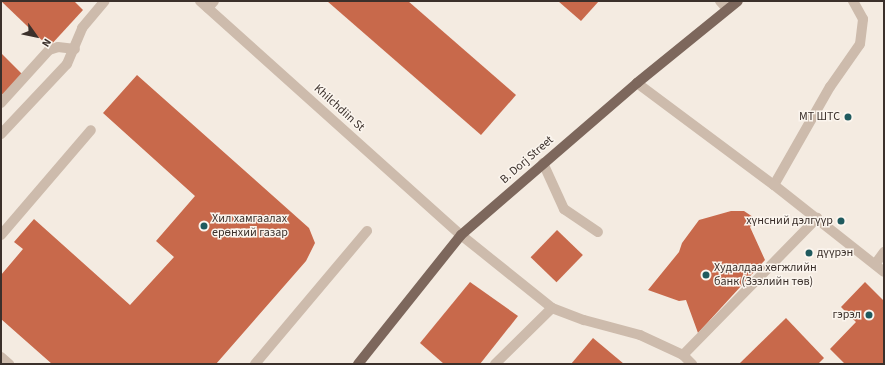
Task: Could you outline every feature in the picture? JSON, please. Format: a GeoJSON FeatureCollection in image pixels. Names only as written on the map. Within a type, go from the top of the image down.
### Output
{"type":"FeatureCollection","features":[{"type":"Feature","properties":{"kind":"main road","name":"B. Dorj Street"},"geometry":{"type":"LineString","coordinates":[[358,364],[461,235],[637,83],[738,1]]}},
{"type":"Feature","properties":{"kind":"street"},"geometry":{"type":"LineString","coordinates":[[1,134],[67,64],[75,49],[82,28],[105,1]]}},
{"type":"Feature","properties":{"kind":"street","name":"Khilchdiin St"},"geometry":{"type":"LineString","coordinates":[[200,1],[211,4],[461,235],[552,308],[584,320],[640,335],[683,355]]}},
{"type":"Feature","properties":{"kind":"street"},"geometry":{"type":"LineString","coordinates":[[720,1],[727,9]]}},
{"type":"Feature","properties":{"kind":"street"},"geometry":{"type":"LineString","coordinates":[[774,185],[830,88],[860,44],[863,19],[853,1]]}},
{"type":"Feature","properties":{"kind":"street"},"geometry":{"type":"LineString","coordinates":[[1,103],[49,50],[58,47],[75,49]]}},
{"type":"Feature","properties":{"kind":"street"},"geometry":{"type":"LineString","coordinates":[[637,83],[876,263],[884,272]]}},
{"type":"Feature","properties":{"kind":"street"},"geometry":{"type":"LineString","coordinates":[[1,235],[91,130]]}},
{"type":"Feature","properties":{"kind":"street"},"geometry":{"type":"LineString","coordinates":[[544,163],[564,209],[598,232]]}},
{"type":"Feature","properties":{"kind":"street"},"geometry":{"type":"LineString","coordinates":[[692,364],[683,355],[817,218]]}},
{"type":"Feature","properties":{"kind":"street"},"geometry":{"type":"LineString","coordinates":[[255,364],[367,231]]}},
{"type":"Feature","properties":{"kind":"street"},"geometry":{"type":"LineString","coordinates":[[876,263],[884,252]]}},
{"type":"Feature","properties":{"kind":"street"},"geometry":{"type":"LineString","coordinates":[[495,364],[552,308]]}},
{"type":"Feature","properties":{"kind":"street"},"geometry":{"type":"LineString","coordinates":[[1,357],[9,364]]}},
{"type":"Feature","properties":{"kind":"building"},"geometry":{"type":"Polygon","coordinates":[[[1,1],[74,1],[83,10],[49,47],[1,1]]]}},
{"type":"Feature","properties":{"kind":"building"},"geometry":{"type":"Polygon","coordinates":[[[327,1],[408,1],[516,95],[481,135],[327,1]]]}},
{"type":"Feature","properties":{"kind":"building"},"geometry":{"type":"Polygon","coordinates":[[[558,1],[599,1],[581,21],[558,1]]]}},
{"type":"Feature","properties":{"kind":"building"},"geometry":{"type":"Polygon","coordinates":[[[1,53],[23,75],[5,96],[1,93],[1,53]]]}},
{"type":"Feature","properties":{"kind":"building","name":"Хил хамгаалах ерөнхий газар"},"geometry":{"type":"Polygon","coordinates":[[[137,75],[309,228],[315,243],[306,261],[216,364],[52,364],[1,319],[1,275],[23,249],[14,242],[34,219],[130,305],[174,257],[156,241],[195,196],[103,113],[137,75]]]}},
{"type":"Feature","properties":{"kind":"building","name":"Худалдаа хөгжлийн банк (Зээлийн төв)"},"geometry":{"type":"Polygon","coordinates":[[[731,211],[744,211],[756,219],[750,227],[765,260],[698,333],[686,300],[679,301],[648,290],[679,252],[682,243],[699,220],[731,211]]]}},
{"type":"Feature","properties":{"kind":"building"},"geometry":{"type":"Polygon","coordinates":[[[557,230],[583,255],[556,282],[531,257],[557,230]]]}},
{"type":"Feature","properties":{"kind":"building"},"geometry":{"type":"Polygon","coordinates":[[[470,282],[518,316],[480,364],[444,364],[420,343],[470,282]]]}},
{"type":"Feature","properties":{"kind":"building"},"geometry":{"type":"Polygon","coordinates":[[[865,282],[884,301],[884,364],[845,364],[830,349],[856,322],[841,307],[865,282]]]}},
{"type":"Feature","properties":{"kind":"building"},"geometry":{"type":"Polygon","coordinates":[[[786,318],[824,358],[818,364],[739,364],[786,318]]]}},
{"type":"Feature","properties":{"kind":"building"},"geometry":{"type":"Polygon","coordinates":[[[593,338],[624,364],[571,364],[593,338]]]}},
{"type":"Feature","properties":{"kind":"place","name":"МТ ШТС"},"geometry":{"type":"Point","coordinates":[848,117]}},
{"type":"Feature","properties":{"kind":"place","name":"хүнсний дэлгүүр"},"geometry":{"type":"Point","coordinates":[841,221]}},
{"type":"Feature","properties":{"kind":"place","name":"Хил хамгаалах ерөнхий газар"},"geometry":{"type":"Point","coordinates":[204,226]}},
{"type":"Feature","properties":{"kind":"place","name":"дүүрэн"},"geometry":{"type":"Point","coordinates":[809,253]}},
{"type":"Feature","properties":{"kind":"place","name":"Худалдаа хөгжлийн банк (Зээлийн төв)"},"geometry":{"type":"Point","coordinates":[706,275]}},
{"type":"Feature","properties":{"kind":"place","name":"гэрэл"},"geometry":{"type":"Point","coordinates":[869,315]}}]}
